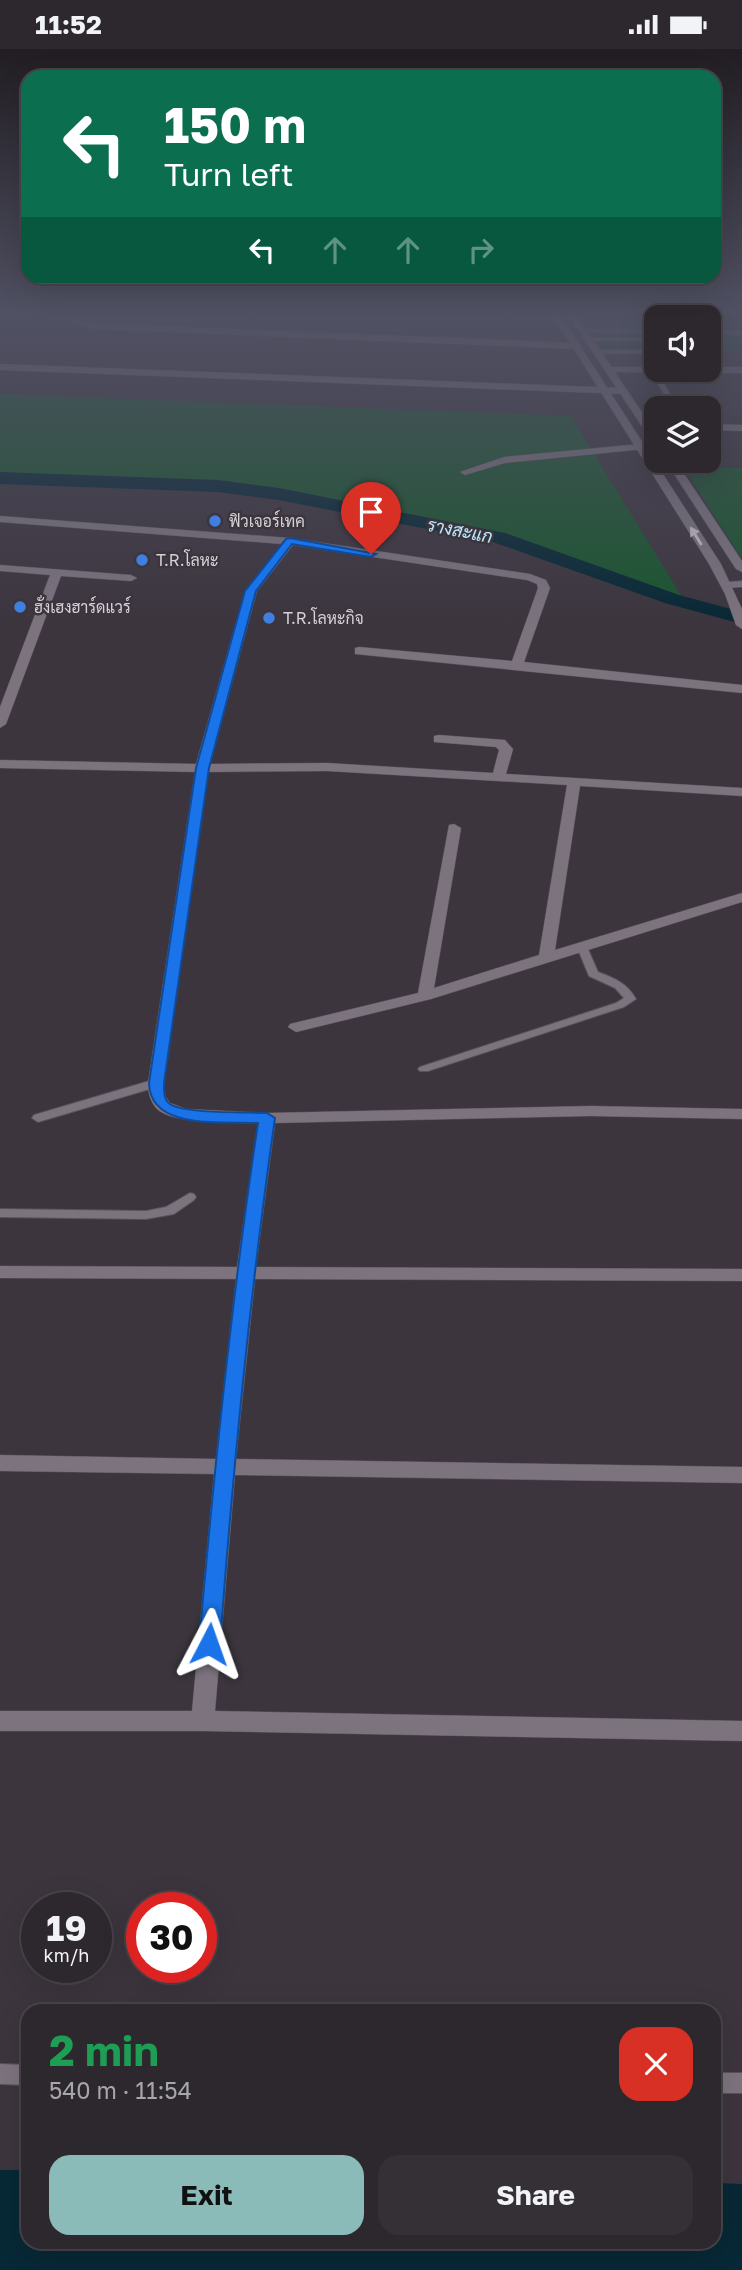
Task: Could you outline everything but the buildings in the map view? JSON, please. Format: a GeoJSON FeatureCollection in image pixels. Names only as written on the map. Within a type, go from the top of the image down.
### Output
{"type":"FeatureCollection","features":[{"type":"Feature","properties":{"kind":"street"},"geometry":{"type":"LineString","coordinates":[[623,420],[729,590],[741,623]]}},
{"type":"Feature","properties":{"kind":"street"},"geometry":{"type":"LineString","coordinates":[[721,427],[742,428]]}},
{"type":"Feature","properties":{"kind":"street"},"geometry":{"type":"LineString","coordinates":[[466,472],[505,460],[640,447]]}},
{"type":"Feature","properties":{"kind":"street"},"geometry":{"type":"LineString","coordinates":[[679,473],[742,569]]}},
{"type":"Feature","properties":{"kind":"street"},"geometry":{"type":"LineString","coordinates":[[0,519],[290,541],[530,577],[542,582],[544,588],[517,665]]}},
{"type":"Feature","properties":{"kind":"street"},"geometry":{"type":"LineString","coordinates":[[290,541],[251,591],[202,768],[156,1083],[157,1096],[164,1107],[184,1114],[267,1118],[591,1111],[742,1114]]}},
{"type":"Feature","properties":{"kind":"street"},"geometry":{"type":"LineString","coordinates":[[0,568],[131,577]]}},
{"type":"Feature","properties":{"kind":"street"},"geometry":{"type":"LineString","coordinates":[[0,724],[56,573]]}},
{"type":"Feature","properties":{"kind":"street"},"geometry":{"type":"LineString","coordinates":[[729,590],[742,584]]}},
{"type":"Feature","properties":{"kind":"street"},"geometry":{"type":"LineString","coordinates":[[359,651],[742,689]]}},
{"type":"Feature","properties":{"kind":"street"},"geometry":{"type":"LineString","coordinates":[[439,739],[500,743],[506,749],[499,776]]}},
{"type":"Feature","properties":{"kind":"street"},"geometry":{"type":"LineString","coordinates":[[0,764],[202,768],[327,767],[742,792]]}},
{"type":"Feature","properties":{"kind":"street"},"geometry":{"type":"LineString","coordinates":[[546,960],[574,782]]}},
{"type":"Feature","properties":{"kind":"street"},"geometry":{"type":"LineString","coordinates":[[425,996],[454,828]]}},
{"type":"Feature","properties":{"kind":"street"},"geometry":{"type":"LineString","coordinates":[[296,1027],[425,996],[742,897]]}},
{"type":"Feature","properties":{"kind":"street"},"geometry":{"type":"LineString","coordinates":[[203,1721],[224,1466],[244,1272],[267,1118]]}},
{"type":"Feature","properties":{"kind":"street"},"geometry":{"type":"LineString","coordinates":[[0,1272],[742,1275]]}},
{"type":"Feature","properties":{"kind":"street"},"geometry":{"type":"LineString","coordinates":[[0,1463],[742,1475]]}},
{"type":"Feature","properties":{"kind":"street"},"geometry":{"type":"LineString","coordinates":[[0,1721],[203,1721],[742,1731]]}},
{"type":"Feature","properties":{"kind":"lane"},"geometry":{"type":"LineString","coordinates":[[424,1069],[620,1005],[629,999],[627,992],[616,983],[593,974],[582,947]]}},
{"type":"Feature","properties":{"kind":"lane"},"geometry":{"type":"LineString","coordinates":[[38,1118],[156,1083]]}},
{"type":"Feature","properties":{"kind":"lane"},"geometry":{"type":"LineString","coordinates":[[0,1213],[146,1215],[170,1211],[190,1197]]}},
{"type":"Feature","properties":{"kind":"lane"},"geometry":{"type":"LineString","coordinates":[[0,2074],[21,2075]]}},
{"type":"Feature","properties":{"kind":"lane"},"geometry":{"type":"LineString","coordinates":[[721,2083],[742,2083]]}},
{"type":"Feature","properties":{"kind":"green space"},"geometry":{"type":"Polygon","coordinates":[[[0,420],[573,420],[690,610],[478,536],[230,490],[0,482],[0,420]]]}},
{"type":"Feature","properties":{"kind":"green space"},"geometry":{"type":"Polygon","coordinates":[[[721,468],[742,468],[742,559],[687,473],[721,473],[721,468]]]}},
{"type":"Feature","properties":{"kind":"water"},"geometry":{"type":"Polygon","coordinates":[[[0,2170],[21,2170],[21,2249],[721,2249],[721,2183],[742,2184],[742,2270],[0,2270],[0,2170]]]}},
{"type":"Feature","properties":{"kind":"waterway","name":"รางสะแก"},"geometry":{"type":"LineString","coordinates":[[0,478],[218,486],[279,494],[498,537],[672,599],[742,618]]}},
{"type":"Feature","properties":{"kind":"place","name":"ฟิวเจอร์เทค"},"geometry":{"type":"Point","coordinates":[215,521]}},
{"type":"Feature","properties":{"kind":"place","name":"T.R.โลหะ"},"geometry":{"type":"Point","coordinates":[142,560]}},
{"type":"Feature","properties":{"kind":"place","name":"ฮั่งเฮงฮาร์ดแวร์"},"geometry":{"type":"Point","coordinates":[20,607]}},
{"type":"Feature","properties":{"kind":"place","name":"T.R.โลหะกิจ"},"geometry":{"type":"Point","coordinates":[269,618]}},
{"type":"Feature","properties":{"kind":"route"},"geometry":{"type":"LineString","coordinates":[[209,1644],[244,1272],[267,1118],[184,1114],[164,1107],[157,1096],[156,1083],[198,794],[202,768],[251,591],[290,541],[371,554]]}}]}
